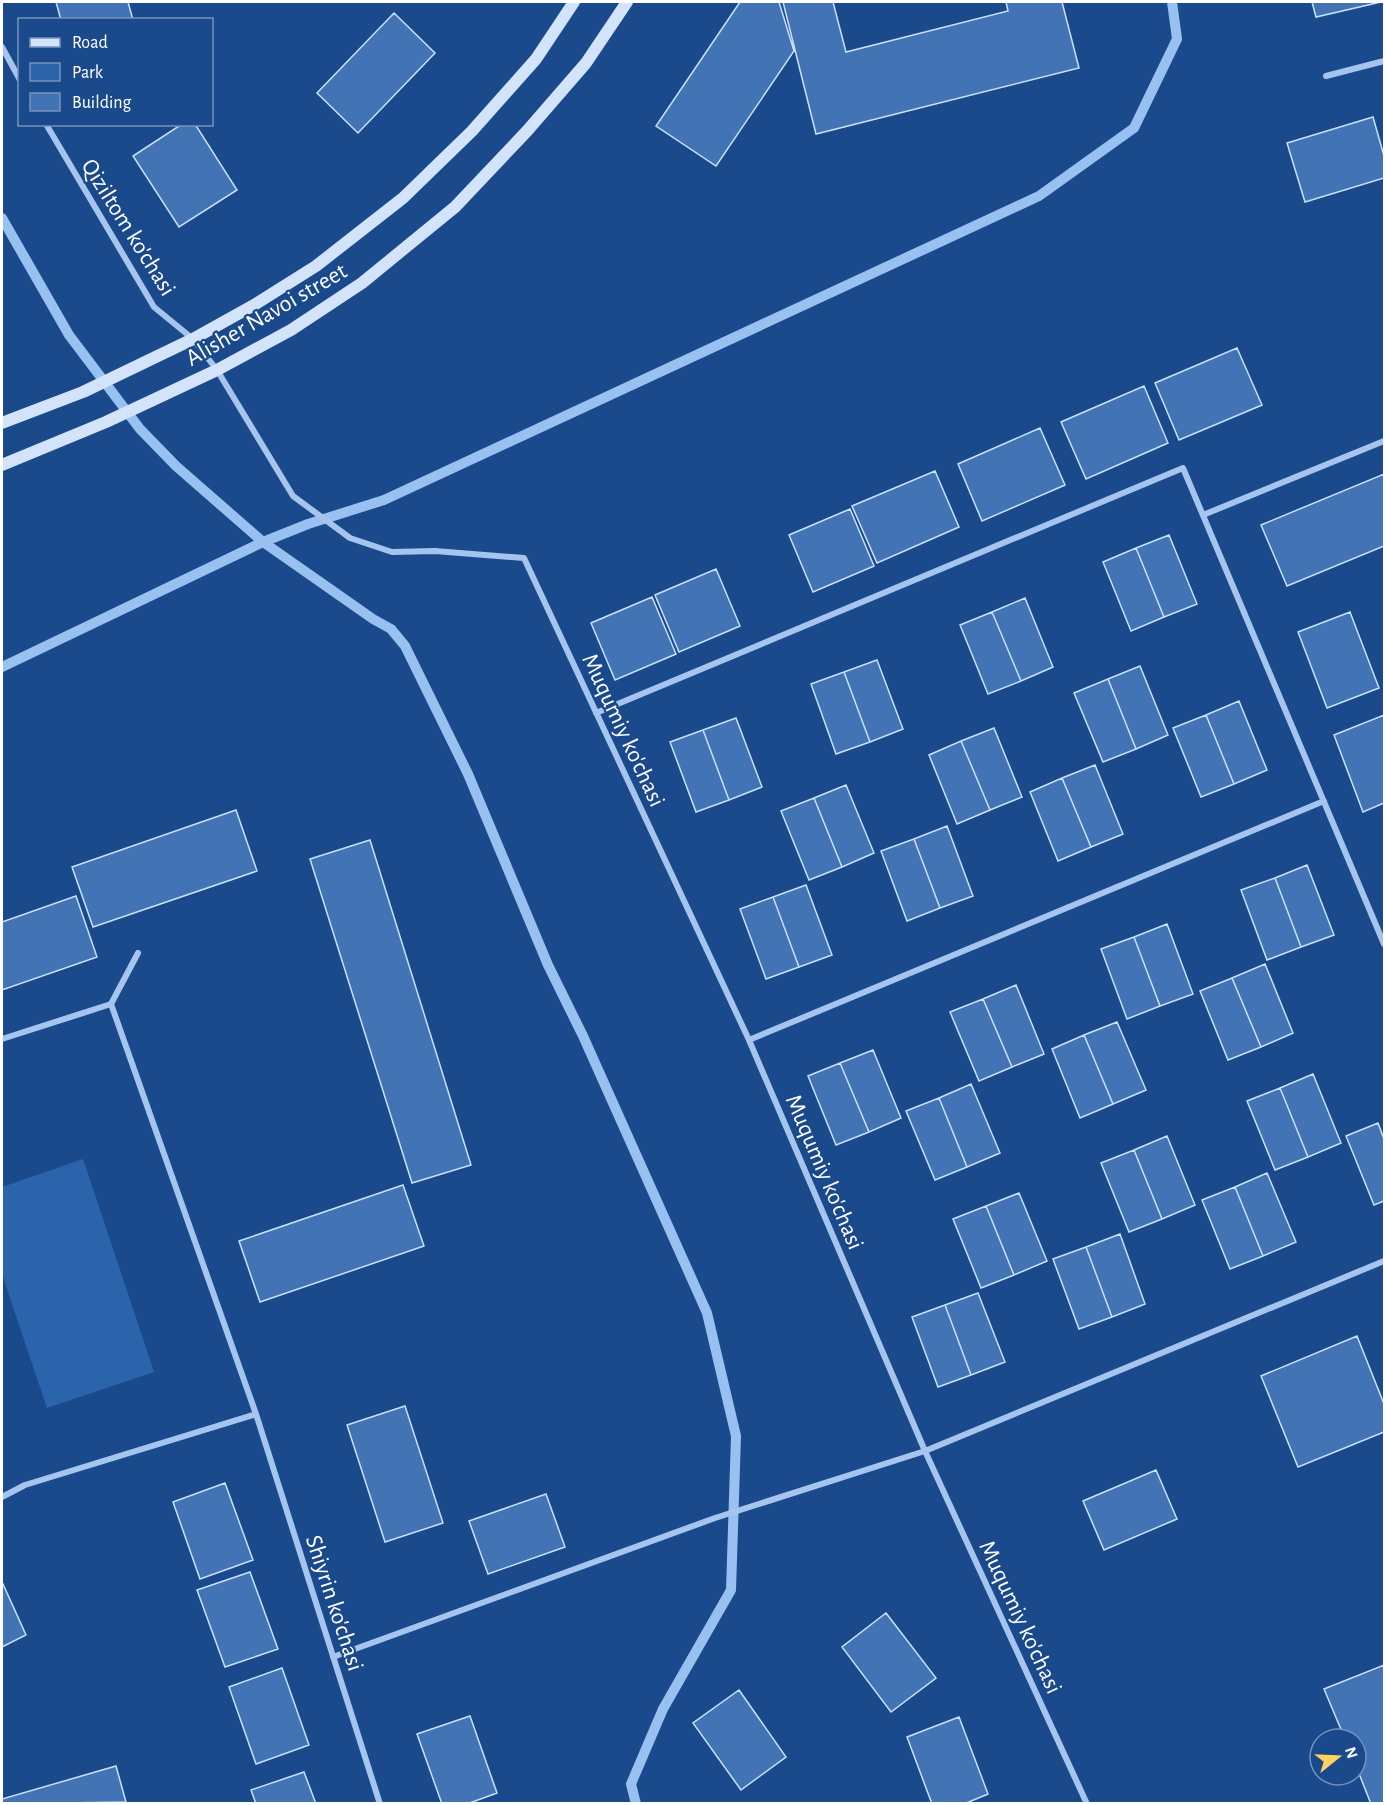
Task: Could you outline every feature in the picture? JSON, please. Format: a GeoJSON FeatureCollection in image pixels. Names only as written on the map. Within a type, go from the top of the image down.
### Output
{"type":"FeatureCollection","features":[{"type":"Feature","properties":{"kind":"main road","name":"Alisher Navoi street"},"geometry":{"type":"LineString","coordinates":[[2,423],[83,392],[192,339],[254,305],[316,266],[403,198],[472,131],[536,59],[574,2]]}},
{"type":"Feature","properties":{"kind":"main road","name":"Alisher Navoi street"},"geometry":{"type":"LineString","coordinates":[[2,465],[106,422],[217,370],[291,330],[362,283],[455,207],[527,131],[586,63],[627,2]]}},
{"type":"Feature","properties":{"kind":"street"},"geometry":{"type":"LineString","coordinates":[[2,47],[18,76]]}},
{"type":"Feature","properties":{"kind":"street"},"geometry":{"type":"LineString","coordinates":[[1326,76],[1384,61]]}},
{"type":"Feature","properties":{"kind":"street","name":"Qiziltom ko'chasi"},"geometry":{"type":"LineString","coordinates":[[47,126],[154,307],[192,339],[217,370],[293,496],[350,538],[392,552],[435,550],[524,558]]}},
{"type":"Feature","properties":{"kind":"street"},"geometry":{"type":"LineString","coordinates":[[1203,515],[1384,441]]}},
{"type":"Feature","properties":{"kind":"street"},"geometry":{"type":"LineString","coordinates":[[596,713],[1183,468],[1384,944]]}},
{"type":"Feature","properties":{"kind":"street","name":"Muqumiy ko'chasi"},"geometry":{"type":"LineString","coordinates":[[524,558],[749,1040],[925,1450],[1087,1803]]}},
{"type":"Feature","properties":{"kind":"street"},"geometry":{"type":"LineString","coordinates":[[749,1040],[1324,801]]}},
{"type":"Feature","properties":{"kind":"street"},"geometry":{"type":"LineString","coordinates":[[2,1039],[111,1004],[138,953]]}},
{"type":"Feature","properties":{"kind":"street","name":"Shiyrin ko'chasi"},"geometry":{"type":"LineString","coordinates":[[111,1004],[256,1414],[380,1803]]}},
{"type":"Feature","properties":{"kind":"street"},"geometry":{"type":"LineString","coordinates":[[333,1657],[715,1518],[925,1450],[1384,1262]]}},
{"type":"Feature","properties":{"kind":"street"},"geometry":{"type":"LineString","coordinates":[[2,1497],[25,1485],[256,1414]]}},
{"type":"Feature","properties":{"kind":"green space"},"geometry":{"type":"Polygon","coordinates":[[[83,1159],[154,1372],[47,1408],[2,1274],[2,1187],[83,1159]]]}},
{"type":"Feature","properties":{"kind":"building"},"geometry":{"type":"Polygon","coordinates":[[[56,2],[128,2],[132,18],[60,18],[56,2]]]}},
{"type":"Feature","properties":{"kind":"building"},"geometry":{"type":"Polygon","coordinates":[[[740,2],[779,2],[794,51],[716,166],[656,126],[740,2]]]}},
{"type":"Feature","properties":{"kind":"building"},"geometry":{"type":"Polygon","coordinates":[[[783,2],[833,2],[846,52],[1008,11],[1006,2],[1062,2],[1079,68],[816,134],[783,2]]]}},
{"type":"Feature","properties":{"kind":"building"},"geometry":{"type":"Polygon","coordinates":[[[1312,2],[1381,2],[1316,17],[1312,2]]]}},
{"type":"Feature","properties":{"kind":"building"},"geometry":{"type":"Polygon","coordinates":[[[394,13],[435,53],[358,133],[317,93],[394,13]]]}},
{"type":"Feature","properties":{"kind":"building"},"geometry":{"type":"Polygon","coordinates":[[[1373,117],[1384,156],[1384,178],[1305,202],[1287,143],[1373,117]]]}},
{"type":"Feature","properties":{"kind":"building"},"geometry":{"type":"Polygon","coordinates":[[[179,126],[196,126],[237,190],[179,227],[133,156],[179,126]]]}},
{"type":"Feature","properties":{"kind":"building"},"geometry":{"type":"Polygon","coordinates":[[[1237,348],[1262,405],[1179,440],[1155,383],[1237,348]]]}},
{"type":"Feature","properties":{"kind":"building"},"geometry":{"type":"Polygon","coordinates":[[[1144,386],[1168,443],[1086,479],[1061,422],[1144,386]]]}},
{"type":"Feature","properties":{"kind":"building"},"geometry":{"type":"Polygon","coordinates":[[[1040,428],[1065,485],[982,521],[958,464],[1040,428]]]}},
{"type":"Feature","properties":{"kind":"building"},"geometry":{"type":"Polygon","coordinates":[[[935,471],[959,527],[877,563],[852,506],[935,471]]]}},
{"type":"Feature","properties":{"kind":"building"},"geometry":{"type":"Polygon","coordinates":[[[1384,474],[1384,546],[1287,586],[1261,525],[1384,474]]]}},
{"type":"Feature","properties":{"kind":"building"},"geometry":{"type":"Polygon","coordinates":[[[850,509],[874,566],[813,592],[789,535],[850,509]]]}},
{"type":"Feature","properties":{"kind":"building"},"geometry":{"type":"Polygon","coordinates":[[[1169,535],[1197,604],[1164,617],[1136,548],[1169,535]]]}},
{"type":"Feature","properties":{"kind":"building"},"geometry":{"type":"Polygon","coordinates":[[[1136,548],[1164,617],[1131,631],[1103,562],[1136,548]]]}},
{"type":"Feature","properties":{"kind":"building"},"geometry":{"type":"Polygon","coordinates":[[[716,569],[740,626],[679,652],[655,595],[716,569]]]}},
{"type":"Feature","properties":{"kind":"building"},"geometry":{"type":"Polygon","coordinates":[[[652,597],[676,654],[615,680],[591,623],[652,597]]]}},
{"type":"Feature","properties":{"kind":"building"},"geometry":{"type":"Polygon","coordinates":[[[1025,598],[1053,667],[1021,681],[992,612],[1025,598]]]}},
{"type":"Feature","properties":{"kind":"building"},"geometry":{"type":"Polygon","coordinates":[[[992,612],[1021,681],[988,694],[960,625],[992,612]]]}},
{"type":"Feature","properties":{"kind":"building"},"geometry":{"type":"Polygon","coordinates":[[[1350,612],[1379,688],[1327,708],[1298,632],[1350,612]]]}},
{"type":"Feature","properties":{"kind":"building"},"geometry":{"type":"Polygon","coordinates":[[[877,660],[903,729],[870,742],[844,672],[877,660]]]}},
{"type":"Feature","properties":{"kind":"building"},"geometry":{"type":"Polygon","coordinates":[[[1140,666],[1168,735],[1136,749],[1108,679],[1140,666]]]}},
{"type":"Feature","properties":{"kind":"building"},"geometry":{"type":"Polygon","coordinates":[[[844,672],[870,742],[836,754],[811,684],[844,672]]]}},
{"type":"Feature","properties":{"kind":"building"},"geometry":{"type":"Polygon","coordinates":[[[1108,679],[1136,749],[1103,762],[1074,693],[1108,679]]]}},
{"type":"Feature","properties":{"kind":"building"},"geometry":{"type":"Polygon","coordinates":[[[1239,701],[1267,770],[1234,784],[1206,715],[1239,701]]]}},
{"type":"Feature","properties":{"kind":"building"},"geometry":{"type":"Polygon","coordinates":[[[1206,715],[1234,784],[1201,797],[1173,728],[1206,715]]]}},
{"type":"Feature","properties":{"kind":"building"},"geometry":{"type":"Polygon","coordinates":[[[1384,715],[1384,803],[1363,812],[1334,735],[1384,715]]]}},
{"type":"Feature","properties":{"kind":"building"},"geometry":{"type":"Polygon","coordinates":[[[736,718],[762,787],[729,800],[703,730],[736,718]]]}},
{"type":"Feature","properties":{"kind":"building"},"geometry":{"type":"Polygon","coordinates":[[[994,728],[1022,797],[990,810],[961,741],[994,728]]]}},
{"type":"Feature","properties":{"kind":"building"},"geometry":{"type":"Polygon","coordinates":[[[703,730],[729,800],[696,812],[670,742],[703,730]]]}},
{"type":"Feature","properties":{"kind":"building"},"geometry":{"type":"Polygon","coordinates":[[[961,741],[990,810],[957,824],[929,755],[961,741]]]}},
{"type":"Feature","properties":{"kind":"building"},"geometry":{"type":"Polygon","coordinates":[[[1095,765],[1123,834],[1091,847],[1062,778],[1095,765]]]}},
{"type":"Feature","properties":{"kind":"building"},"geometry":{"type":"Polygon","coordinates":[[[1062,778],[1091,847],[1058,861],[1030,792],[1062,778]]]}},
{"type":"Feature","properties":{"kind":"building"},"geometry":{"type":"Polygon","coordinates":[[[846,785],[874,853],[842,867],[814,798],[846,785]]]}},
{"type":"Feature","properties":{"kind":"building"},"geometry":{"type":"Polygon","coordinates":[[[814,798],[842,867],[809,880],[781,811],[814,798]]]}},
{"type":"Feature","properties":{"kind":"building"},"geometry":{"type":"Polygon","coordinates":[[[236,810],[257,871],[93,927],[72,867],[236,810]]]}},
{"type":"Feature","properties":{"kind":"building"},"geometry":{"type":"Polygon","coordinates":[[[947,826],[973,896],[940,908],[914,839],[947,826]]]}},
{"type":"Feature","properties":{"kind":"building"},"geometry":{"type":"Polygon","coordinates":[[[914,839],[940,908],[907,921],[881,851],[914,839]]]}},
{"type":"Feature","properties":{"kind":"building"},"geometry":{"type":"Polygon","coordinates":[[[370,840],[471,1165],[412,1183],[310,859],[370,840]]]}},
{"type":"Feature","properties":{"kind":"building"},"geometry":{"type":"Polygon","coordinates":[[[1307,865],[1334,935],[1301,947],[1275,878],[1307,865]]]}},
{"type":"Feature","properties":{"kind":"building"},"geometry":{"type":"Polygon","coordinates":[[[1275,878],[1301,947],[1267,960],[1241,890],[1275,878]]]}},
{"type":"Feature","properties":{"kind":"building"},"geometry":{"type":"Polygon","coordinates":[[[806,885],[832,955],[799,967],[773,897],[806,885]]]}},
{"type":"Feature","properties":{"kind":"building"},"geometry":{"type":"Polygon","coordinates":[[[76,896],[97,957],[2,990],[2,922],[76,896]]]}},
{"type":"Feature","properties":{"kind":"building"},"geometry":{"type":"Polygon","coordinates":[[[773,897],[799,967],[766,979],[740,909],[773,897]]]}},
{"type":"Feature","properties":{"kind":"building"},"geometry":{"type":"Polygon","coordinates":[[[1167,924],[1193,994],[1160,1006],[1134,937],[1167,924]]]}},
{"type":"Feature","properties":{"kind":"building"},"geometry":{"type":"Polygon","coordinates":[[[1134,937],[1160,1006],[1127,1019],[1101,949],[1134,937]]]}},
{"type":"Feature","properties":{"kind":"building"},"geometry":{"type":"Polygon","coordinates":[[[1265,964],[1293,1033],[1261,1047],[1232,978],[1265,964]]]}},
{"type":"Feature","properties":{"kind":"building"},"geometry":{"type":"Polygon","coordinates":[[[1232,978],[1261,1047],[1228,1060],[1200,991],[1232,978]]]}},
{"type":"Feature","properties":{"kind":"building"},"geometry":{"type":"Polygon","coordinates":[[[1016,985],[1044,1054],[1012,1067],[983,999],[1016,985]]]}},
{"type":"Feature","properties":{"kind":"building"},"geometry":{"type":"Polygon","coordinates":[[[983,999],[1012,1067],[979,1081],[950,1012],[983,999]]]}},
{"type":"Feature","properties":{"kind":"building"},"geometry":{"type":"Polygon","coordinates":[[[1117,1022],[1146,1090],[1113,1104],[1084,1035],[1117,1022]]]}},
{"type":"Feature","properties":{"kind":"building"},"geometry":{"type":"Polygon","coordinates":[[[1084,1035],[1113,1104],[1080,1118],[1052,1049],[1084,1035]]]}},
{"type":"Feature","properties":{"kind":"building"},"geometry":{"type":"Polygon","coordinates":[[[873,1050],[901,1118],[869,1132],[840,1063],[873,1050]]]}},
{"type":"Feature","properties":{"kind":"building"},"geometry":{"type":"Polygon","coordinates":[[[840,1063],[869,1132],[836,1145],[808,1076],[840,1063]]]}},
{"type":"Feature","properties":{"kind":"building"},"geometry":{"type":"Polygon","coordinates":[[[1313,1074],[1341,1143],[1308,1157],[1280,1088],[1313,1074]]]}},
{"type":"Feature","properties":{"kind":"building"},"geometry":{"type":"Polygon","coordinates":[[[971,1084],[1000,1153],[967,1167],[939,1098],[971,1084]]]}},
{"type":"Feature","properties":{"kind":"building"},"geometry":{"type":"Polygon","coordinates":[[[1280,1088],[1308,1157],[1275,1170],[1247,1101],[1280,1088]]]}},
{"type":"Feature","properties":{"kind":"building"},"geometry":{"type":"Polygon","coordinates":[[[939,1098],[967,1167],[935,1180],[906,1111],[939,1098]]]}},
{"type":"Feature","properties":{"kind":"building"},"geometry":{"type":"Polygon","coordinates":[[[1378,1123],[1384,1139],[1384,1201],[1374,1205],[1346,1136],[1378,1123]]]}},
{"type":"Feature","properties":{"kind":"building"},"geometry":{"type":"Polygon","coordinates":[[[1167,1136],[1195,1205],[1162,1219],[1134,1150],[1167,1136]]]}},
{"type":"Feature","properties":{"kind":"building"},"geometry":{"type":"Polygon","coordinates":[[[1134,1150],[1162,1219],[1129,1232],[1101,1163],[1134,1150]]]}},
{"type":"Feature","properties":{"kind":"building"},"geometry":{"type":"Polygon","coordinates":[[[1267,1173],[1296,1242],[1263,1256],[1235,1187],[1267,1173]]]}},
{"type":"Feature","properties":{"kind":"building"},"geometry":{"type":"Polygon","coordinates":[[[403,1185],[424,1246],[260,1302],[239,1241],[403,1185]]]}},
{"type":"Feature","properties":{"kind":"building"},"geometry":{"type":"Polygon","coordinates":[[[1235,1187],[1263,1256],[1230,1269],[1202,1200],[1235,1187]]]}},
{"type":"Feature","properties":{"kind":"building"},"geometry":{"type":"Polygon","coordinates":[[[1019,1193],[1047,1261],[1014,1275],[986,1206],[1019,1193]]]}},
{"type":"Feature","properties":{"kind":"building"},"geometry":{"type":"Polygon","coordinates":[[[986,1206],[1014,1275],[981,1288],[953,1219],[986,1206]]]}},
{"type":"Feature","properties":{"kind":"building"},"geometry":{"type":"Polygon","coordinates":[[[1120,1234],[1145,1304],[1112,1317],[1086,1247],[1120,1234]]]}},
{"type":"Feature","properties":{"kind":"building"},"geometry":{"type":"Polygon","coordinates":[[[1086,1247],[1112,1317],[1079,1329],[1053,1259],[1086,1247]]]}},
{"type":"Feature","properties":{"kind":"building"},"geometry":{"type":"Polygon","coordinates":[[[978,1293],[1005,1362],[971,1375],[945,1305],[978,1293]]]}},
{"type":"Feature","properties":{"kind":"building"},"geometry":{"type":"Polygon","coordinates":[[[945,1305],[971,1375],[938,1387],[912,1317],[945,1305]]]}},
{"type":"Feature","properties":{"kind":"building"},"geometry":{"type":"Polygon","coordinates":[[[1357,1336],[1384,1404],[1384,1432],[1298,1467],[1261,1376],[1357,1336]]]}},
{"type":"Feature","properties":{"kind":"building"},"geometry":{"type":"Polygon","coordinates":[[[405,1406],[443,1523],[385,1542],[347,1425],[405,1406]]]}},
{"type":"Feature","properties":{"kind":"building"},"geometry":{"type":"Polygon","coordinates":[[[1156,1470],[1177,1519],[1104,1550],[1083,1501],[1156,1470]]]}},
{"type":"Feature","properties":{"kind":"building"},"geometry":{"type":"Polygon","coordinates":[[[225,1483],[253,1560],[200,1579],[173,1502],[225,1483]]]}},
{"type":"Feature","properties":{"kind":"building"},"geometry":{"type":"Polygon","coordinates":[[[546,1494],[565,1547],[488,1574],[469,1521],[546,1494]]]}},
{"type":"Feature","properties":{"kind":"building"},"geometry":{"type":"Polygon","coordinates":[[[250,1572],[278,1649],[225,1667],[197,1590],[250,1572]]]}},
{"type":"Feature","properties":{"kind":"building"},"geometry":{"type":"Polygon","coordinates":[[[2,1585],[26,1635],[2,1647],[2,1585]]]}},
{"type":"Feature","properties":{"kind":"building"},"geometry":{"type":"Polygon","coordinates":[[[886,1613],[936,1678],[891,1712],[842,1647],[886,1613]]]}},
{"type":"Feature","properties":{"kind":"building"},"geometry":{"type":"Polygon","coordinates":[[[1384,1665],[1384,1804],[1371,1804],[1364,1787],[1368,1787],[1368,1727],[1340,1727],[1324,1689],[1384,1665]]]}},
{"type":"Feature","properties":{"kind":"building"},"geometry":{"type":"Polygon","coordinates":[[[282,1668],[309,1745],[256,1764],[229,1687],[282,1668]]]}},
{"type":"Feature","properties":{"kind":"building"},"geometry":{"type":"Polygon","coordinates":[[[739,1690],[786,1757],[741,1790],[693,1723],[739,1690]]]}},
{"type":"Feature","properties":{"kind":"building"},"geometry":{"type":"Polygon","coordinates":[[[470,1716],[497,1793],[467,1804],[442,1804],[417,1734],[470,1716]]]}},
{"type":"Feature","properties":{"kind":"building"},"geometry":{"type":"Polygon","coordinates":[[[959,1717],[988,1794],[964,1804],[932,1804],[907,1737],[959,1717]]]}},
{"type":"Feature","properties":{"kind":"building"},"geometry":{"type":"Polygon","coordinates":[[[116,1766],[126,1802],[2,1804],[2,1799],[116,1766]]]}},
{"type":"Feature","properties":{"kind":"building"},"geometry":{"type":"Polygon","coordinates":[[[304,1772],[316,1804],[256,1804],[251,1790],[304,1772]]]}},
{"type":"Feature","properties":{"kind":"waterway"},"geometry":{"type":"LineString","coordinates":[[2,667],[263,542],[308,524],[384,500],[1039,196],[1134,128],[1177,39],[1172,2]]}},
{"type":"Feature","properties":{"kind":"waterway"},"geometry":{"type":"LineString","coordinates":[[2,218],[69,335],[140,429],[176,466],[263,542],[373,619],[391,629],[405,646],[468,774],[548,965],[583,1036],[707,1313],[736,1436],[731,1590],[663,1709],[631,1784],[636,1804]]}}]}
